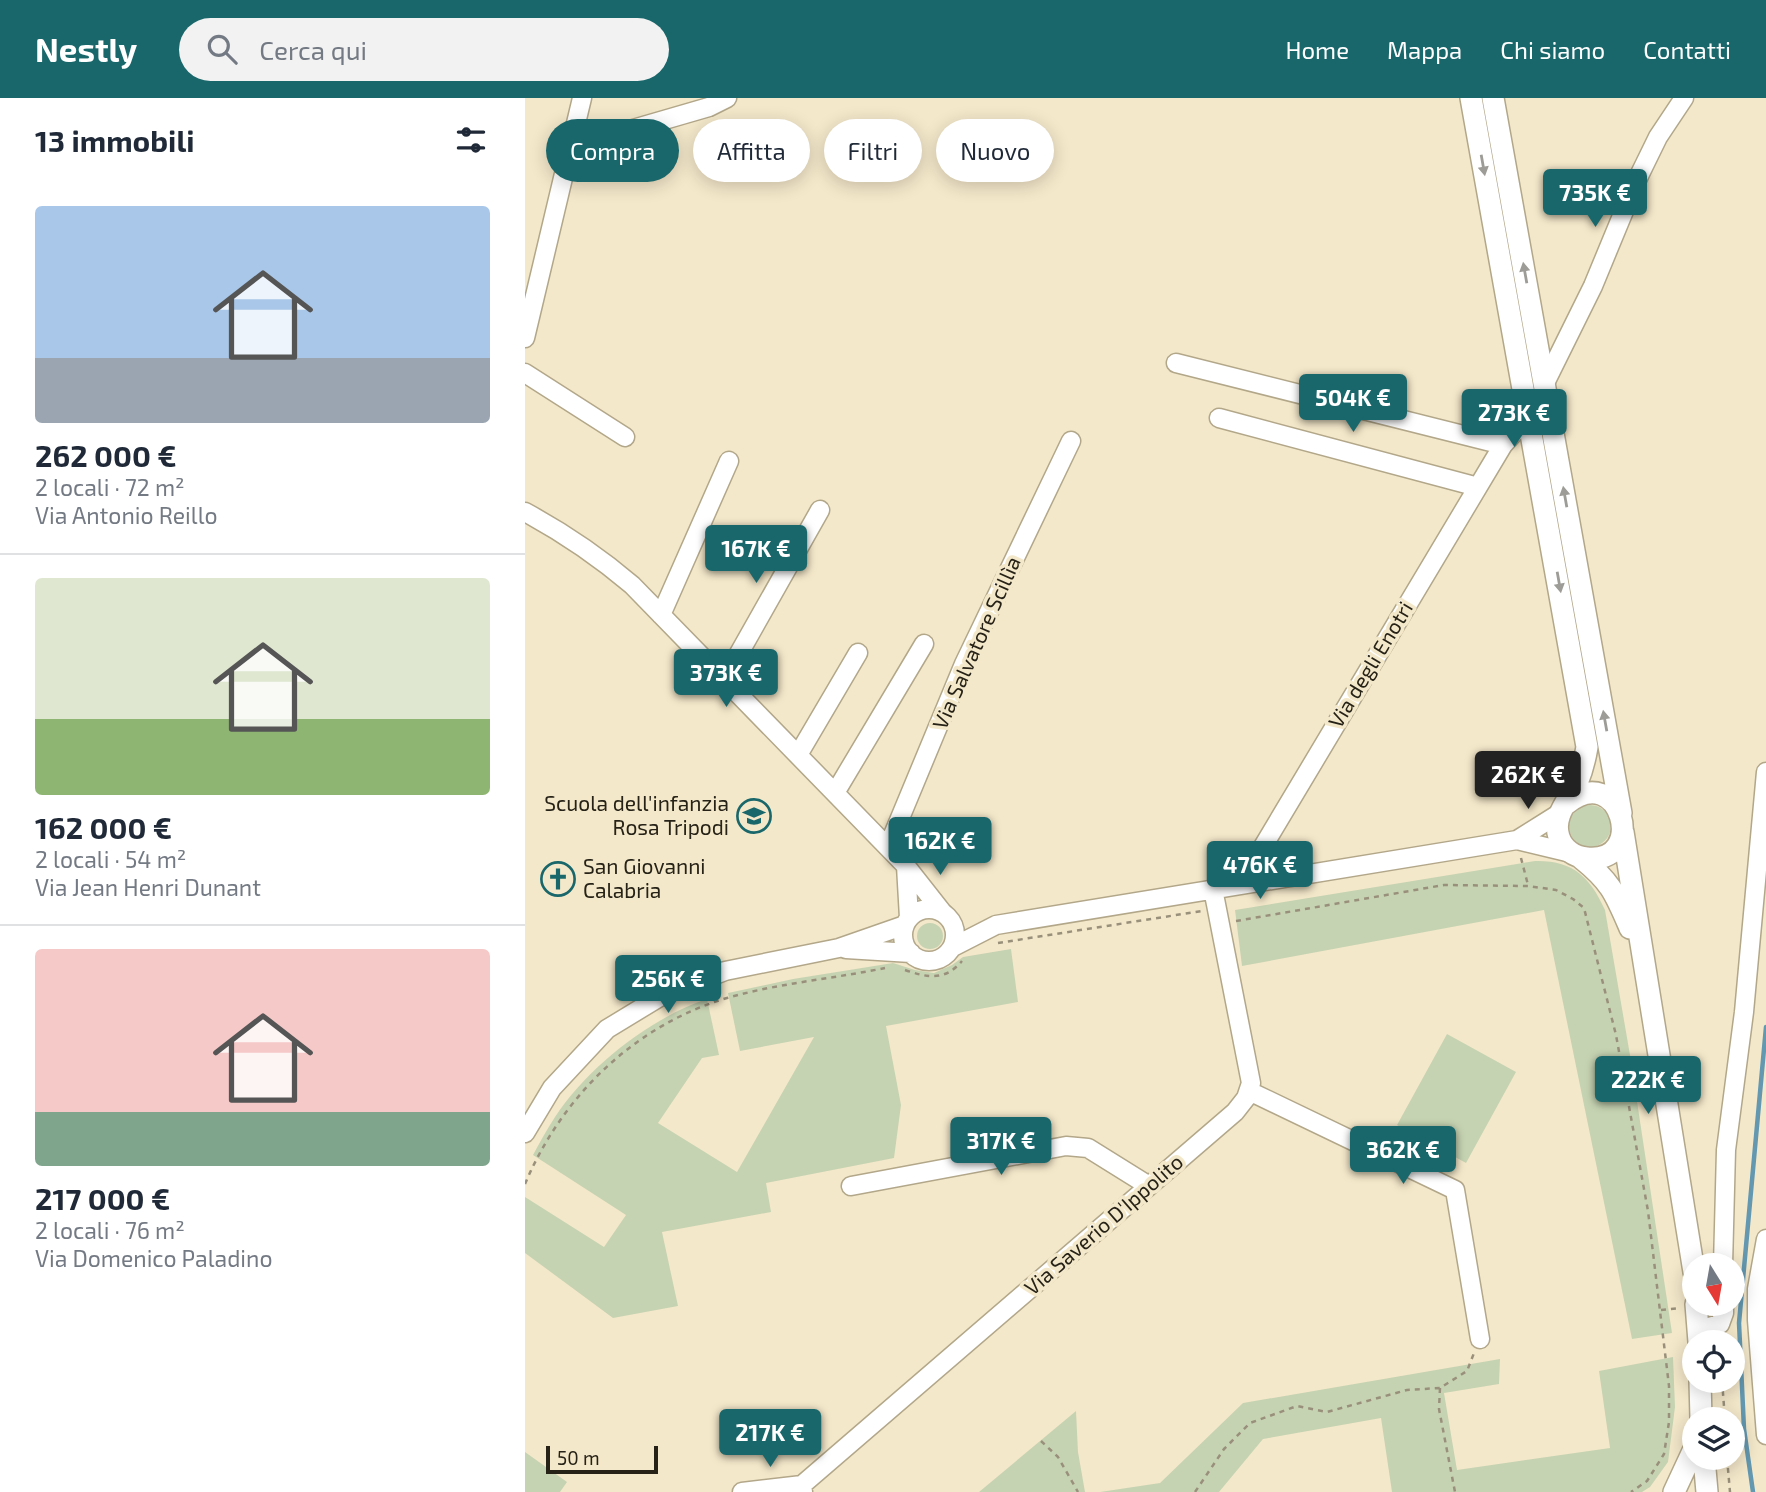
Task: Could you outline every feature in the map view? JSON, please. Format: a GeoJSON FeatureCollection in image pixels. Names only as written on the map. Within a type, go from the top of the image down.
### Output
{"type":"FeatureCollection","features":[{"type":"Feature","properties":{"kind":"main road"},"geometry":{"type":"LineString","coordinates":[[1471,98],[1587,747],[1584,766],[1557,824],[1558,835],[1563,845],[1603,876],[1616,895],[1642,956]]}},
{"type":"Feature","properties":{"kind":"main road"},"geometry":{"type":"LineString","coordinates":[[1493,98],[1622,822],[1691,1253]]}},
{"type":"Feature","properties":{"kind":"main road"},"geometry":{"type":"LineString","coordinates":[[1563,808],[1574,797],[1595,793],[1615,803],[1622,822],[1619,842],[1612,851],[1592,859],[1576,855]]}},
{"type":"Feature","properties":{"kind":"main road"},"geometry":{"type":"LineString","coordinates":[[1674,1492],[1684,1470]]}},
{"type":"Feature","properties":{"kind":"main road"},"geometry":{"type":"LineString","coordinates":[[1705,1470],[1707,1492]]}},
{"type":"Feature","properties":{"kind":"street"},"geometry":{"type":"LineString","coordinates":[[577,119],[582,98]]}},
{"type":"Feature","properties":{"kind":"street"},"geometry":{"type":"LineString","coordinates":[[668,119],[709,107],[727,98]]}},
{"type":"Feature","properties":{"kind":"street"},"geometry":{"type":"LineString","coordinates":[[1545,383],[1593,286],[1652,148],[1683,98]]}},
{"type":"Feature","properties":{"kind":"street"},"geometry":{"type":"LineString","coordinates":[[525,338],[563,182]]}},
{"type":"Feature","properties":{"kind":"street"},"geometry":{"type":"LineString","coordinates":[[1176,363],[1503,445]]}},
{"type":"Feature","properties":{"kind":"street"},"geometry":{"type":"LineString","coordinates":[[525,373],[625,437]]}},
{"type":"Feature","properties":{"kind":"street","name":"Via degli Enotri"},"geometry":{"type":"LineString","coordinates":[[1240,885],[1503,445],[1529,416]]}},
{"type":"Feature","properties":{"kind":"street"},"geometry":{"type":"LineString","coordinates":[[1219,418],[1478,487]]}},
{"type":"Feature","properties":{"kind":"street","name":"Via Salvatore Scillìa"},"geometry":{"type":"LineString","coordinates":[[888,847],[964,664],[1071,441]]}},
{"type":"Feature","properties":{"kind":"street"},"geometry":{"type":"LineString","coordinates":[[661,615],[729,461]]}},
{"type":"Feature","properties":{"kind":"street"},"geometry":{"type":"LineString","coordinates":[[724,680],[820,510]]}},
{"type":"Feature","properties":{"kind":"street"},"geometry":{"type":"LineString","coordinates":[[525,512],[562,533],[612,568],[661,615],[906,866],[947,915],[955,932],[959,952]]}},
{"type":"Feature","properties":{"kind":"street"},"geometry":{"type":"LineString","coordinates":[[525,527],[562,533]]}},
{"type":"Feature","properties":{"kind":"street"},"geometry":{"type":"LineString","coordinates":[[835,793],[924,644]]}},
{"type":"Feature","properties":{"kind":"street"},"geometry":{"type":"LineString","coordinates":[[798,755],[858,653]]}},
{"type":"Feature","properties":{"kind":"street"},"geometry":{"type":"LineString","coordinates":[[1723,1253],[1726,1150],[1744,1012],[1766,772]]}},
{"type":"Feature","properties":{"kind":"street"},"geometry":{"type":"LineString","coordinates":[[1517,841],[1563,808]]}},
{"type":"Feature","properties":{"kind":"street"},"geometry":{"type":"LineString","coordinates":[[525,1133],[552,1088],[607,1029],[663,995],[725,971],[839,948],[907,922],[925,909],[996,925],[1517,841],[1576,855]]}},
{"type":"Feature","properties":{"kind":"street"},"geometry":{"type":"LineString","coordinates":[[906,866],[907,922],[903,940],[911,953]]}},
{"type":"Feature","properties":{"kind":"street"},"geometry":{"type":"LineString","coordinates":[[1213,889],[1251,1083],[1249,1091],[1455,1190],[1481,1339]]}},
{"type":"Feature","properties":{"kind":"street"},"geometry":{"type":"LineString","coordinates":[[839,948],[911,953],[925,961],[933,961],[959,952],[996,925]]}},
{"type":"Feature","properties":{"kind":"street","name":"Via Saverio D'Ippolito"},"geometry":{"type":"LineString","coordinates":[[803,1488],[1235,1112],[1249,1091]]}},
{"type":"Feature","properties":{"kind":"street"},"geometry":{"type":"LineString","coordinates":[[851,1186],[1066,1146],[1088,1148],[1149,1186]]}},
{"type":"Feature","properties":{"kind":"street"},"geometry":{"type":"LineString","coordinates":[[1766,1239],[1757,1289],[1766,1435]]}},
{"type":"Feature","properties":{"kind":"street"},"geometry":{"type":"LineString","coordinates":[[1710,1330],[1720,1324],[1723,1316]]}},
{"type":"Feature","properties":{"kind":"street"},"geometry":{"type":"LineString","coordinates":[[742,1492],[803,1488]]}},
{"type":"Feature","properties":{"kind":"path"},"geometry":{"type":"LineString","coordinates":[[990,945],[1199,911],[1237,921],[1407,891],[1461,885],[1528,886],[1556,890],[1584,908],[1616,1035],[1649,1211],[1669,1386],[1669,1422],[1664,1454],[1647,1481],[1631,1492]]}},
{"type":"Feature","properties":{"kind":"path"},"geometry":{"type":"LineString","coordinates":[[899,968],[929,977],[941,976],[953,971],[959,952]]}},
{"type":"Feature","properties":{"kind":"path"},"geometry":{"type":"LineString","coordinates":[[525,1184],[548,1138],[597,1075],[649,1034],[680,1015],[729,998],[789,984],[889,968]]}},
{"type":"Feature","properties":{"kind":"path"},"geometry":{"type":"LineString","coordinates":[[1195,1492],[1224,1449],[1250,1423],[1297,1406],[1327,1412],[1407,1390],[1440,1388],[1467,1371],[1481,1339]]}},
{"type":"Feature","properties":{"kind":"path"},"geometry":{"type":"LineString","coordinates":[[1440,1388],[1439,1409],[1455,1492]]}},
{"type":"Feature","properties":{"kind":"path"},"geometry":{"type":"LineString","coordinates":[[1041,1441],[1058,1457],[1077,1492]]}},
{"type":"Feature","properties":{"kind":"path"},"geometry":{"type":"LineString","coordinates":[[1728,1470],[1730,1492]]}},
{"type":"Feature","properties":{"kind":"green space"},"geometry":{"type":"Polygon","coordinates":[[[1590,805],[1605,811],[1611,826],[1605,841],[1590,847],[1575,841],[1569,826],[1575,811],[1590,805]]]}},
{"type":"Feature","properties":{"kind":"green space"},"geometry":{"type":"Polygon","coordinates":[[[1535,861],[1560,864],[1579,873],[1593,888],[1605,910],[1672,1333],[1632,1339],[1544,910],[1242,966],[1235,910],[1535,861]]]}},
{"type":"Feature","properties":{"kind":"green space"},"geometry":{"type":"Polygon","coordinates":[[[930,923],[939,927],[943,936],[939,945],[930,949],[921,945],[917,936],[921,927],[930,923]]]}},
{"type":"Feature","properties":{"kind":"green space"},"geometry":{"type":"Polygon","coordinates":[[[1011,949],[1018,1002],[886,1026],[901,1105],[894,1158],[766,1183],[771,1212],[662,1232],[678,1306],[613,1318],[525,1253],[525,1197],[604,1247],[626,1215],[533,1155],[555,1117],[585,1080],[622,1046],[664,1018],[707,999],[719,1055],[702,1058],[658,1123],[737,1172],[814,1037],[740,1051],[728,993],[793,979],[893,963],[934,973],[963,957],[1011,949]]]}},
{"type":"Feature","properties":{"kind":"green space"},"geometry":{"type":"Polygon","coordinates":[[[1447,1034],[1516,1072],[1466,1163],[1397,1125],[1447,1034]]]}},
{"type":"Feature","properties":{"kind":"green space"},"geometry":{"type":"Polygon","coordinates":[[[1673,1357],[1675,1407],[1668,1462],[1650,1487],[1642,1492],[1392,1492],[1381,1418],[1263,1439],[1219,1492],[1100,1492],[1160,1483],[1243,1403],[1500,1359],[1499,1384],[1444,1393],[1457,1470],[1610,1448],[1599,1371],[1673,1357]]]}},
{"type":"Feature","properties":{"kind":"green space"},"geometry":{"type":"Polygon","coordinates":[[[1076,1411],[1078,1452],[1085,1492],[979,1492],[1076,1411]]]}},
{"type":"Feature","properties":{"kind":"green space"},"geometry":{"type":"Polygon","coordinates":[[[525,1452],[567,1482],[560,1492],[525,1492],[525,1452]]]}},
{"type":"Feature","properties":{"kind":"waterway"},"geometry":{"type":"LineString","coordinates":[[1753,1492],[1744,1429],[1739,1323],[1766,1027]]}},
{"type":"Feature","properties":{"kind":"place","name":"Scuola dell'infanzia Rosa Tripodi"},"geometry":{"type":"Point","coordinates":[754,816]}},
{"type":"Feature","properties":{"kind":"place","name":"San Giovanni Calabria"},"geometry":{"type":"Point","coordinates":[558,879]}}]}
